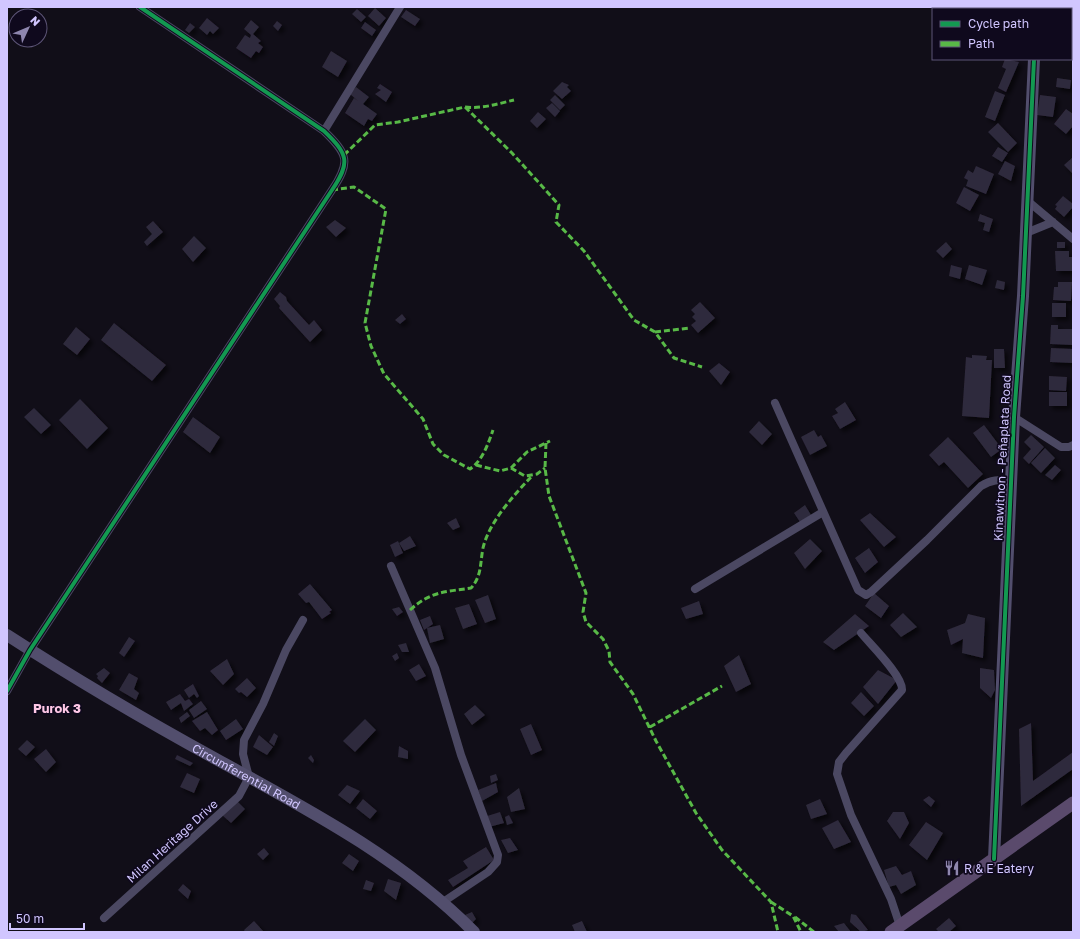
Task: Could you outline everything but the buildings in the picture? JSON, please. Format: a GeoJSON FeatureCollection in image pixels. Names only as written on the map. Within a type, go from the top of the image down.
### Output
{"type":"FeatureCollection","features":[{"type":"Feature","properties":{"kind":"main road"},"geometry":{"type":"LineString","coordinates":[[896,929],[1073,804]]}},
{"type":"Feature","properties":{"kind":"street"},"geometry":{"type":"LineString","coordinates":[[7,692],[30,650],[339,180],[345,167],[344,155],[337,143],[324,131],[140,7]]}},
{"type":"Feature","properties":{"kind":"street"},"geometry":{"type":"LineString","coordinates":[[324,131],[400,7]]}},
{"type":"Feature","properties":{"kind":"street","name":"Kinawitnon - Peñaplata Road"},"geometry":{"type":"LineString","coordinates":[[994,859],[1010,481],[1023,296],[1034,60]]}},
{"type":"Feature","properties":{"kind":"street"},"geometry":{"type":"LineString","coordinates":[[1028,202],[1073,239]]}},
{"type":"Feature","properties":{"kind":"street"},"geometry":{"type":"LineString","coordinates":[[1026,233],[1053,222]]}},
{"type":"Feature","properties":{"kind":"street"},"geometry":{"type":"LineString","coordinates":[[775,403],[858,590],[866,595],[927,540],[981,486],[990,481],[1000,479],[1010,481]]}},
{"type":"Feature","properties":{"kind":"street"},"geometry":{"type":"LineString","coordinates":[[1014,417],[1061,447],[1069,447],[1073,445]]}},
{"type":"Feature","properties":{"kind":"street"},"geometry":{"type":"LineString","coordinates":[[695,589],[823,512]]}},
{"type":"Feature","properties":{"kind":"street"},"geometry":{"type":"LineString","coordinates":[[391,566],[435,668],[461,755],[498,855],[497,862],[488,872],[443,902]]}},
{"type":"Feature","properties":{"kind":"street"},"geometry":{"type":"LineString","coordinates":[[249,777],[242,747],[244,740],[263,704],[286,650],[303,620]]}},
{"type":"Feature","properties":{"kind":"street"},"geometry":{"type":"LineString","coordinates":[[861,633],[897,676],[902,685],[902,690],[839,762],[837,774],[851,816],[891,899],[896,929]]}},
{"type":"Feature","properties":{"kind":"street","name":"Circumferential Road"},"geometry":{"type":"LineString","coordinates":[[7,635],[184,741],[352,836],[400,868],[443,902],[474,932]]}},
{"type":"Feature","properties":{"kind":"street","name":"Milan Heritage Drive"},"geometry":{"type":"LineString","coordinates":[[104,918],[239,796],[245,789],[249,777]]}},
{"type":"Feature","properties":{"kind":"marked path"},"geometry":{"type":"LineString","coordinates":[[465,107],[483,107],[514,100]]}},
{"type":"Feature","properties":{"kind":"marked path"},"geometry":{"type":"LineString","coordinates":[[344,155],[375,125],[398,122],[465,107],[512,153],[559,205],[556,222],[584,251],[634,320],[655,332],[674,358],[702,367]]}},
{"type":"Feature","properties":{"kind":"marked path"},"geometry":{"type":"LineString","coordinates":[[332,190],[354,187],[386,209],[365,323],[371,346],[384,374],[423,419],[433,444],[444,455],[470,469],[482,456],[493,430]]}},
{"type":"Feature","properties":{"kind":"marked path"},"geometry":{"type":"LineString","coordinates":[[655,332],[690,328]]}},
{"type":"Feature","properties":{"kind":"marked path"},"geometry":{"type":"LineString","coordinates":[[476,465],[500,471],[511,468],[527,452],[550,441]]}},
{"type":"Feature","properties":{"kind":"marked path"},"geometry":{"type":"LineString","coordinates":[[546,443],[545,468],[549,496],[586,593],[583,612],[586,622],[603,639],[609,651],[610,662],[633,694],[656,741],[696,813],[722,850],[771,902],[778,932]]}},
{"type":"Feature","properties":{"kind":"marked path"},"geometry":{"type":"LineString","coordinates":[[511,468],[525,476],[537,474],[545,468]]}},
{"type":"Feature","properties":{"kind":"marked path"},"geometry":{"type":"LineString","coordinates":[[410,610],[425,599],[439,593],[471,588],[479,574],[483,548],[491,528],[510,500],[532,476]]}},
{"type":"Feature","properties":{"kind":"marked path"},"geometry":{"type":"LineString","coordinates":[[650,727],[722,686]]}},
{"type":"Feature","properties":{"kind":"marked path"},"geometry":{"type":"LineString","coordinates":[[771,902],[793,916],[801,932]]}},
{"type":"Feature","properties":{"kind":"marked path"},"geometry":{"type":"LineString","coordinates":[[795,917],[814,932]]}},
{"type":"Feature","properties":{"kind":"cycle path"},"geometry":{"type":"LineString","coordinates":[[7,691],[30,650],[332,190],[342,172],[344,165],[342,152],[324,131],[140,7]]}},
{"type":"Feature","properties":{"kind":"cycle path"},"geometry":{"type":"LineString","coordinates":[[994,859],[1014,417],[1023,296],[1034,60]]}},
{"type":"Feature","properties":{"kind":"place","name":"R & E Eatery"},"geometry":{"type":"Point","coordinates":[952,868]}},
{"type":"Feature","properties":{"kind":"district","name":"Purok 3"},"geometry":{"type":"Point","coordinates":[57,708]}}]}
